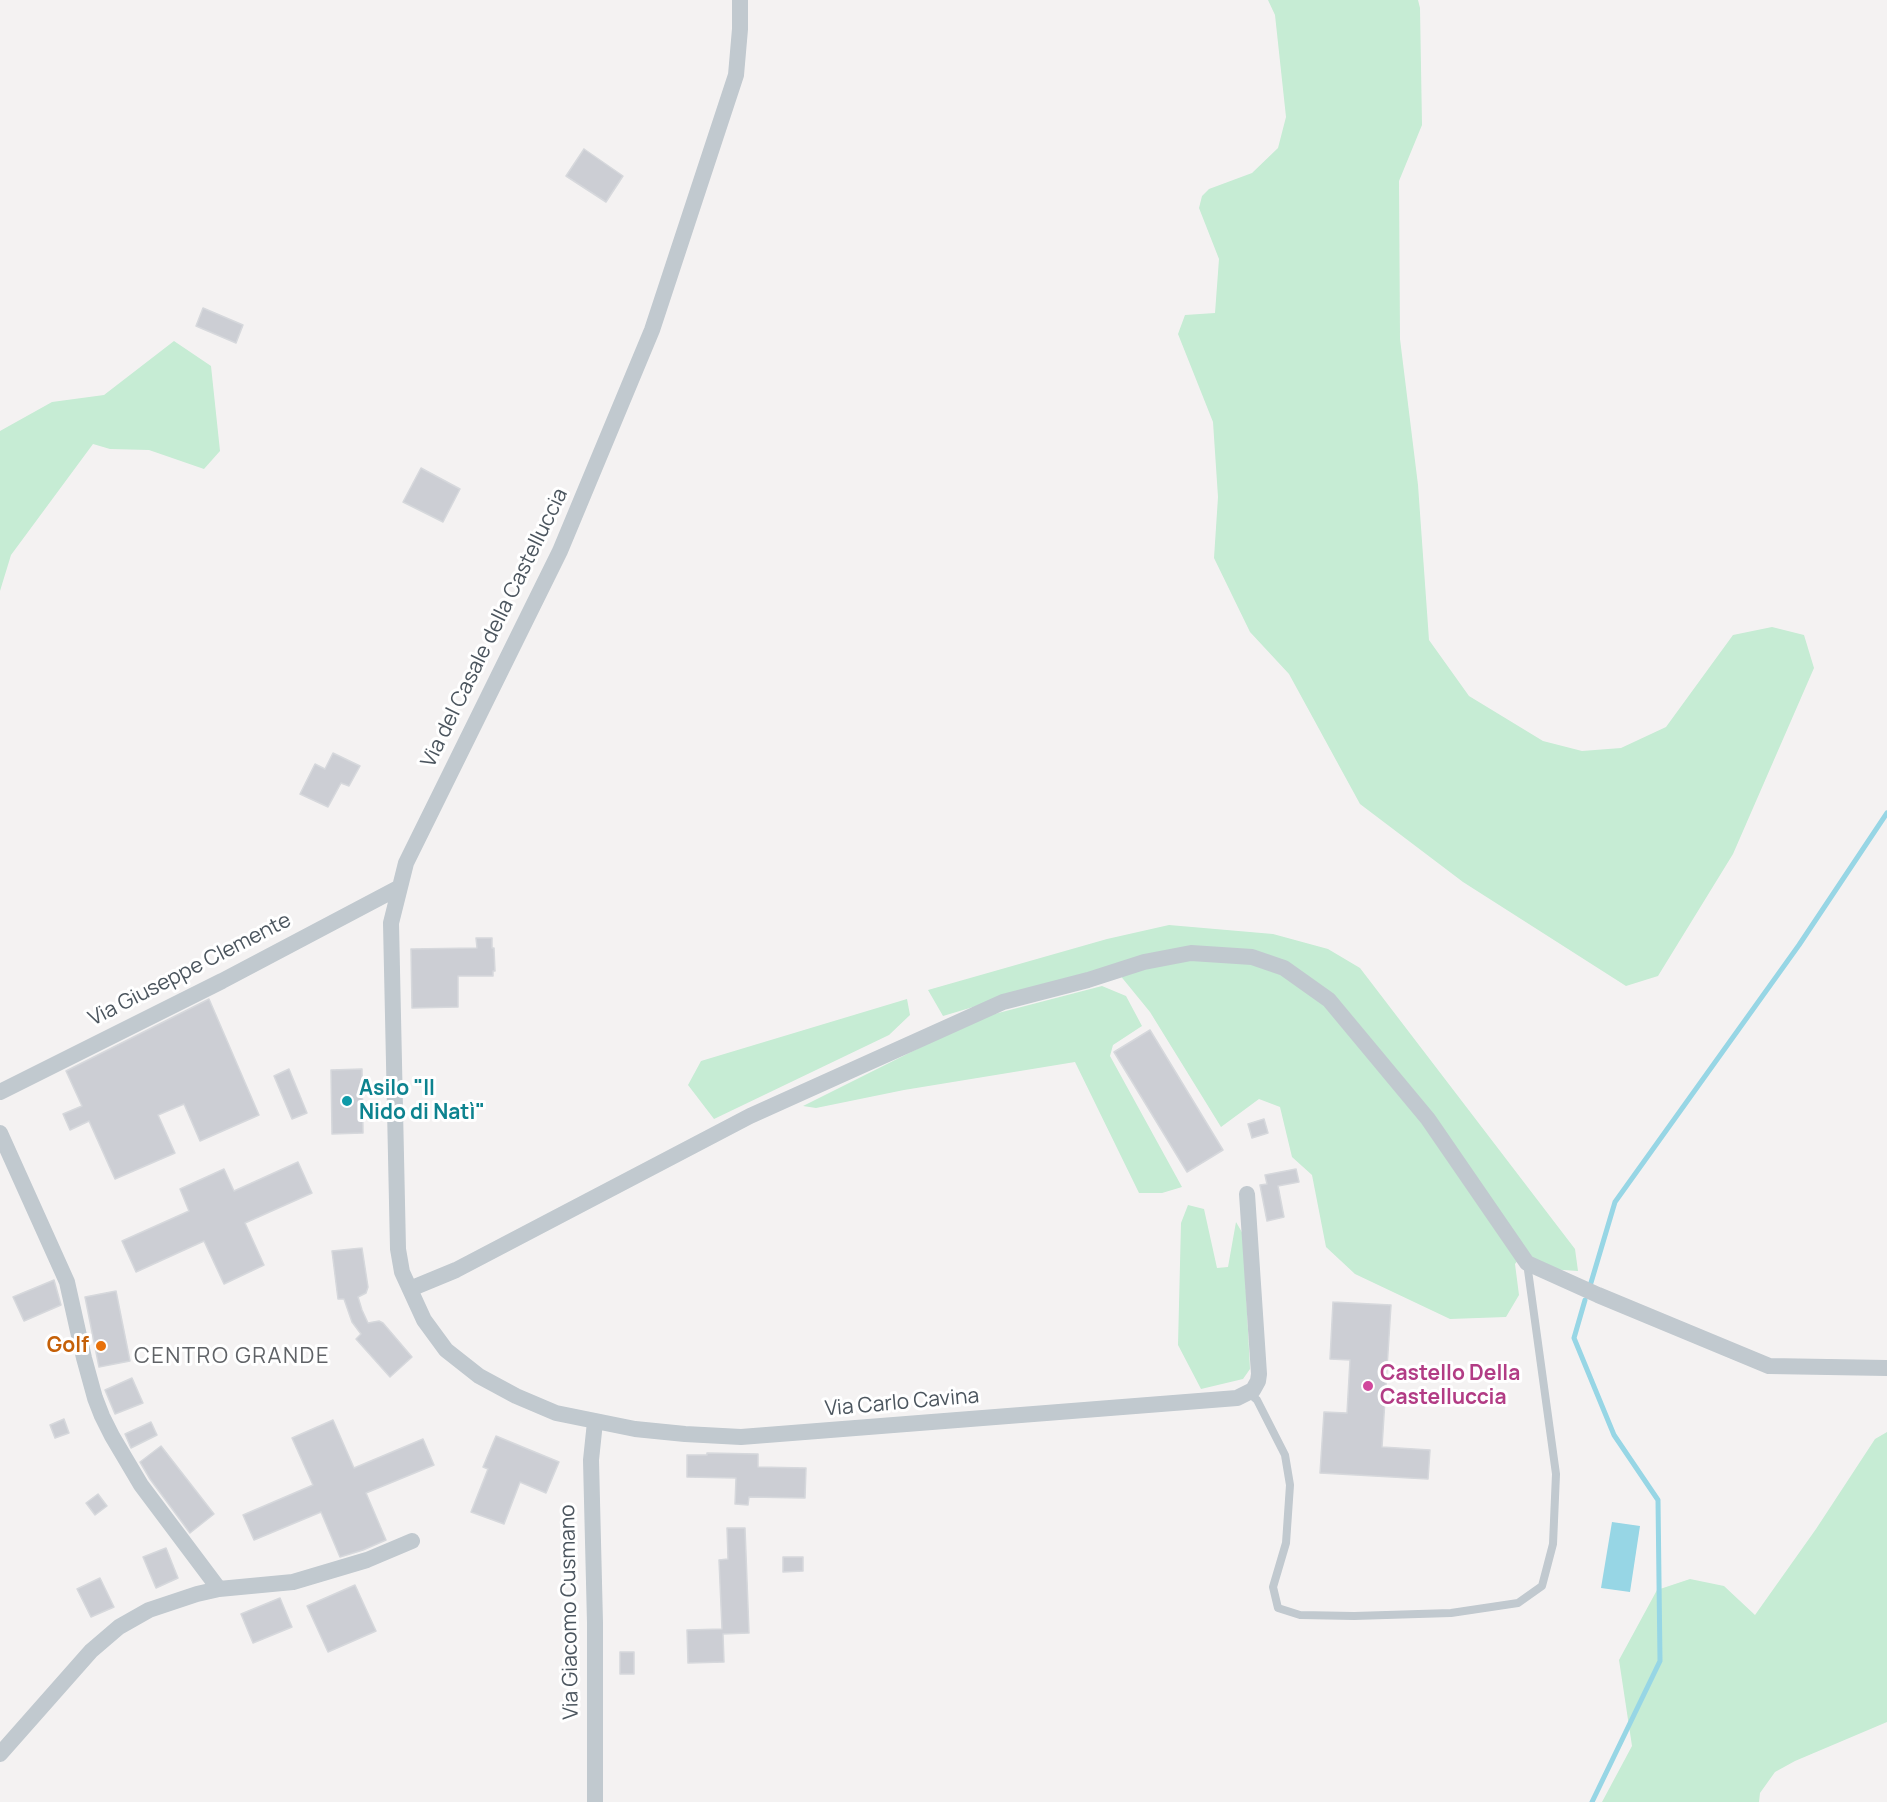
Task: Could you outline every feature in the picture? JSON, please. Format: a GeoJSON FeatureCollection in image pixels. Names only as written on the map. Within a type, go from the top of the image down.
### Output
{"type":"FeatureCollection","features":[{"type":"Feature","properties":{"kind":"street","name":"Via del Casale della Castelluccia"},"geometry":{"type":"LineString","coordinates":[[410,1289],[402,1272],[398,1249],[391,922],[406,863],[560,551],[652,330],[736,75],[740,0]]}},
{"type":"Feature","properties":{"kind":"street","name":"Via Giuseppe Clemente"},"geometry":{"type":"LineString","coordinates":[[0,1092],[211,986],[400,887]]}},
{"type":"Feature","properties":{"kind":"street"},"geometry":{"type":"LineString","coordinates":[[410,1289],[456,1270],[750,1116],[1003,1002],[1088,980],[1143,962],[1191,953],[1252,957],[1284,968],[1329,1000],[1428,1119],[1527,1263],[1598,1295],[1769,1365],[1887,1368]]}},
{"type":"Feature","properties":{"kind":"street"},"geometry":{"type":"LineString","coordinates":[[0,1133],[67,1282],[87,1368],[102,1416],[141,1485],[219,1589]]}},
{"type":"Feature","properties":{"kind":"street"},"geometry":{"type":"LineString","coordinates":[[1247,1194],[1259,1368],[1258,1381],[1250,1393]]}},
{"type":"Feature","properties":{"kind":"street","name":"Via Carlo Cavina"},"geometry":{"type":"LineString","coordinates":[[410,1289],[424,1320],[446,1350],[479,1376],[516,1396],[556,1413],[595,1422],[655,1431],[741,1437],[1237,1398],[1250,1393]]}},
{"type":"Feature","properties":{"kind":"street","name":"Via Giacomo Cusmano"},"geometry":{"type":"LineString","coordinates":[[595,1422],[591,1460],[595,1623],[595,1802]]}},
{"type":"Feature","properties":{"kind":"street"},"geometry":{"type":"LineString","coordinates":[[0,1754],[91,1651],[119,1627],[162,1605],[197,1594],[219,1589],[293,1582],[368,1560],[412,1541]]}},
{"type":"Feature","properties":{"kind":"lane"},"geometry":{"type":"LineString","coordinates":[[1250,1393],[1257,1400],[1285,1455],[1290,1485],[1287,1543],[1274,1587],[1278,1608],[1299,1615],[1354,1616],[1451,1613],[1518,1603],[1542,1586],[1554,1544],[1556,1474],[1527,1263]]}},
{"type":"Feature","properties":{"kind":"green space"},"geometry":{"type":"Polygon","coordinates":[[[1268,0],[1418,0],[1422,125],[1399,181],[1400,339],[1418,485],[1429,640],[1469,696],[1543,741],[1582,751],[1621,748],[1666,727],[1733,635],[1772,627],[1804,635],[1814,668],[1733,854],[1658,976],[1626,986],[1463,882],[1360,804],[1289,674],[1250,632],[1214,558],[1218,497],[1213,422],[1178,334],[1185,315],[1215,313],[1219,259],[1199,208],[1202,196],[1209,189],[1252,173],[1278,148],[1286,117],[1275,15],[1268,0]]]}},
{"type":"Feature","properties":{"kind":"green space"},"geometry":{"type":"Polygon","coordinates":[[[174,341],[211,366],[220,451],[204,469],[149,450],[110,449],[93,444],[11,555],[0,591],[0,431],[52,402],[104,395],[174,341]]]}},
{"type":"Feature","properties":{"kind":"green space"},"geometry":{"type":"Polygon","coordinates":[[[1169,925],[1273,934],[1328,949],[1360,968],[1575,1249],[1578,1271],[1549,1269],[1522,1255],[1515,1264],[1519,1295],[1506,1317],[1450,1319],[1355,1274],[1326,1247],[1312,1175],[1292,1157],[1280,1107],[1259,1099],[1221,1127],[1150,1012],[1119,974],[1087,973],[943,1016],[928,990],[1107,939],[1169,925]]]}},
{"type":"Feature","properties":{"kind":"green space"},"geometry":{"type":"Polygon","coordinates":[[[1102,986],[1126,996],[1142,1026],[1113,1045],[1110,1056],[1182,1187],[1162,1193],[1139,1193],[1075,1062],[904,1090],[816,1108],[803,1106],[979,1018],[1102,986]]]}},
{"type":"Feature","properties":{"kind":"green space"},"geometry":{"type":"Polygon","coordinates":[[[907,999],[910,1015],[889,1035],[714,1119],[688,1085],[701,1061],[907,999]]]}},
{"type":"Feature","properties":{"kind":"green space"},"geometry":{"type":"Polygon","coordinates":[[[1188,1205],[1204,1209],[1217,1268],[1228,1267],[1236,1222],[1243,1234],[1250,1369],[1243,1379],[1201,1389],[1178,1345],[1181,1223],[1188,1205]]]}},
{"type":"Feature","properties":{"kind":"green space"},"geometry":{"type":"Polygon","coordinates":[[[1887,1432],[1887,1722],[1795,1761],[1775,1772],[1760,1793],[1759,1802],[1602,1802],[1632,1746],[1619,1660],[1657,1590],[1690,1579],[1724,1586],[1755,1615],[1816,1529],[1875,1439],[1887,1432]]]}},
{"type":"Feature","properties":{"kind":"water"},"geometry":{"type":"Polygon","coordinates":[[[1612,1522],[1640,1526],[1630,1592],[1601,1588],[1612,1522]]]}},
{"type":"Feature","properties":{"kind":"building"},"geometry":{"type":"Polygon","coordinates":[[[584,149],[623,176],[606,202],[566,176],[584,149]]]}},
{"type":"Feature","properties":{"kind":"building"},"geometry":{"type":"Polygon","coordinates":[[[203,308],[243,325],[236,343],[196,326],[203,308]]]}},
{"type":"Feature","properties":{"kind":"building"},"geometry":{"type":"Polygon","coordinates":[[[421,468],[460,489],[443,522],[403,502],[421,468]]]}},
{"type":"Feature","properties":{"kind":"building"},"geometry":{"type":"Polygon","coordinates":[[[333,753],[360,766],[349,786],[341,783],[328,807],[300,794],[315,764],[325,769],[333,753]]]}},
{"type":"Feature","properties":{"kind":"building"},"geometry":{"type":"Polygon","coordinates":[[[476,938],[492,938],[495,971],[493,971],[493,976],[458,976],[458,1007],[412,1008],[411,949],[477,948],[476,938]]]}},
{"type":"Feature","properties":{"kind":"building"},"geometry":{"type":"Polygon","coordinates":[[[209,999],[259,1115],[200,1141],[184,1104],[158,1115],[175,1153],[115,1179],[89,1121],[70,1130],[63,1114],[82,1106],[66,1071],[209,999]]]}},
{"type":"Feature","properties":{"kind":"building"},"geometry":{"type":"Polygon","coordinates":[[[1150,1030],[1223,1150],[1187,1172],[1114,1052],[1150,1030]]]}},
{"type":"Feature","properties":{"kind":"building"},"geometry":{"type":"Polygon","coordinates":[[[289,1069],[307,1113],[292,1119],[274,1076],[289,1069]]]}},
{"type":"Feature","properties":{"kind":"building","name":"Asilo \"Il Nido di Natì\""},"geometry":{"type":"Polygon","coordinates":[[[362,1069],[363,1133],[332,1134],[331,1070],[362,1069]]]}},
{"type":"Feature","properties":{"kind":"building"},"geometry":{"type":"Polygon","coordinates":[[[1264,1119],[1268,1133],[1252,1138],[1248,1124],[1264,1119]]]}},
{"type":"Feature","properties":{"kind":"building"},"geometry":{"type":"Polygon","coordinates":[[[298,1162],[312,1193],[245,1223],[264,1265],[224,1284],[204,1241],[136,1272],[122,1241],[189,1211],[180,1189],[224,1169],[234,1191],[298,1162]]]}},
{"type":"Feature","properties":{"kind":"building"},"geometry":{"type":"Polygon","coordinates":[[[1296,1169],[1299,1182],[1278,1186],[1284,1217],[1267,1221],[1260,1185],[1267,1184],[1265,1175],[1296,1169]]]}},
{"type":"Feature","properties":{"kind":"building"},"geometry":{"type":"Polygon","coordinates":[[[362,1248],[368,1287],[366,1293],[358,1297],[362,1310],[368,1323],[379,1321],[383,1323],[412,1357],[390,1377],[356,1339],[361,1334],[352,1322],[344,1299],[338,1299],[332,1251],[362,1248]]]}},
{"type":"Feature","properties":{"kind":"building"},"geometry":{"type":"Polygon","coordinates":[[[54,1280],[61,1305],[24,1321],[13,1297],[54,1280]]]}},
{"type":"Feature","properties":{"kind":"building"},"geometry":{"type":"Polygon","coordinates":[[[116,1291],[130,1361],[99,1367],[85,1297],[116,1291]]]}},
{"type":"Feature","properties":{"kind":"building","name":"Castello Della Castelluccia"},"geometry":{"type":"Polygon","coordinates":[[[1333,1302],[1391,1305],[1382,1447],[1430,1450],[1428,1479],[1320,1473],[1324,1412],[1347,1413],[1350,1360],[1330,1359],[1333,1302]]]}},
{"type":"Feature","properties":{"kind":"building"},"geometry":{"type":"Polygon","coordinates":[[[132,1378],[143,1403],[115,1414],[105,1390],[132,1378]]]}},
{"type":"Feature","properties":{"kind":"building"},"geometry":{"type":"Polygon","coordinates":[[[64,1419],[69,1433],[55,1438],[50,1425],[64,1419]]]}},
{"type":"Feature","properties":{"kind":"building"},"geometry":{"type":"Polygon","coordinates":[[[333,1420],[354,1468],[423,1439],[434,1465],[366,1493],[386,1540],[363,1550],[340,1557],[321,1512],[254,1540],[243,1515],[313,1485],[292,1438],[333,1420]]]}},
{"type":"Feature","properties":{"kind":"building"},"geometry":{"type":"Polygon","coordinates":[[[151,1422],[157,1435],[131,1448],[125,1434],[151,1422]]]}},
{"type":"Feature","properties":{"kind":"building"},"geometry":{"type":"Polygon","coordinates":[[[496,1436],[559,1462],[546,1493],[520,1482],[504,1524],[471,1512],[488,1469],[483,1467],[496,1436]]]}},
{"type":"Feature","properties":{"kind":"building"},"geometry":{"type":"Polygon","coordinates":[[[161,1446],[214,1514],[190,1533],[140,1462],[161,1446]]]}},
{"type":"Feature","properties":{"kind":"building"},"geometry":{"type":"Polygon","coordinates":[[[707,1453],[758,1454],[758,1467],[806,1468],[805,1498],[749,1497],[748,1505],[735,1504],[736,1478],[687,1477],[687,1455],[707,1455],[707,1453]]]}},
{"type":"Feature","properties":{"kind":"building"},"geometry":{"type":"Polygon","coordinates":[[[98,1494],[107,1506],[95,1515],[86,1503],[98,1494]]]}},
{"type":"Feature","properties":{"kind":"building"},"geometry":{"type":"Polygon","coordinates":[[[727,1528],[745,1528],[749,1633],[723,1634],[724,1662],[688,1663],[687,1630],[722,1629],[719,1560],[728,1559],[727,1528]]]}},
{"type":"Feature","properties":{"kind":"building"},"geometry":{"type":"Polygon","coordinates":[[[166,1548],[178,1578],[156,1588],[143,1557],[166,1548]]]}},
{"type":"Feature","properties":{"kind":"building"},"geometry":{"type":"Polygon","coordinates":[[[783,1557],[803,1557],[803,1571],[783,1572],[783,1557]]]}},
{"type":"Feature","properties":{"kind":"building"},"geometry":{"type":"Polygon","coordinates":[[[100,1578],[114,1607],[91,1617],[77,1589],[100,1578]]]}},
{"type":"Feature","properties":{"kind":"building"},"geometry":{"type":"Polygon","coordinates":[[[355,1585],[376,1631],[328,1652],[307,1606],[355,1585]]]}},
{"type":"Feature","properties":{"kind":"building"},"geometry":{"type":"Polygon","coordinates":[[[280,1598],[292,1627],[253,1643],[241,1614],[280,1598]]]}},
{"type":"Feature","properties":{"kind":"building"},"geometry":{"type":"Polygon","coordinates":[[[620,1652],[634,1652],[634,1674],[620,1674],[620,1652]]]}},
{"type":"Feature","properties":{"kind":"waterway"},"geometry":{"type":"LineString","coordinates":[[1590,1286],[1615,1202],[1799,945],[1887,813]]}},
{"type":"Feature","properties":{"kind":"waterway"},"geometry":{"type":"LineString","coordinates":[[1585,1300],[1574,1338],[1614,1435],[1658,1500],[1660,1661],[1592,1802]]}},
{"type":"Feature","properties":{"kind":"place","name":"Asilo \"Il Nido di Natì\""},"geometry":{"type":"Point","coordinates":[347,1101]}},
{"type":"Feature","properties":{"kind":"place","name":"Golf"},"geometry":{"type":"Point","coordinates":[101,1346]}},
{"type":"Feature","properties":{"kind":"place","name":"Castello Della Castelluccia"},"geometry":{"type":"Point","coordinates":[1368,1386]}},
{"type":"Feature","properties":{"kind":"district","name":"CENTRO GRANDE"},"geometry":{"type":"Point","coordinates":[232,1357]}}]}
